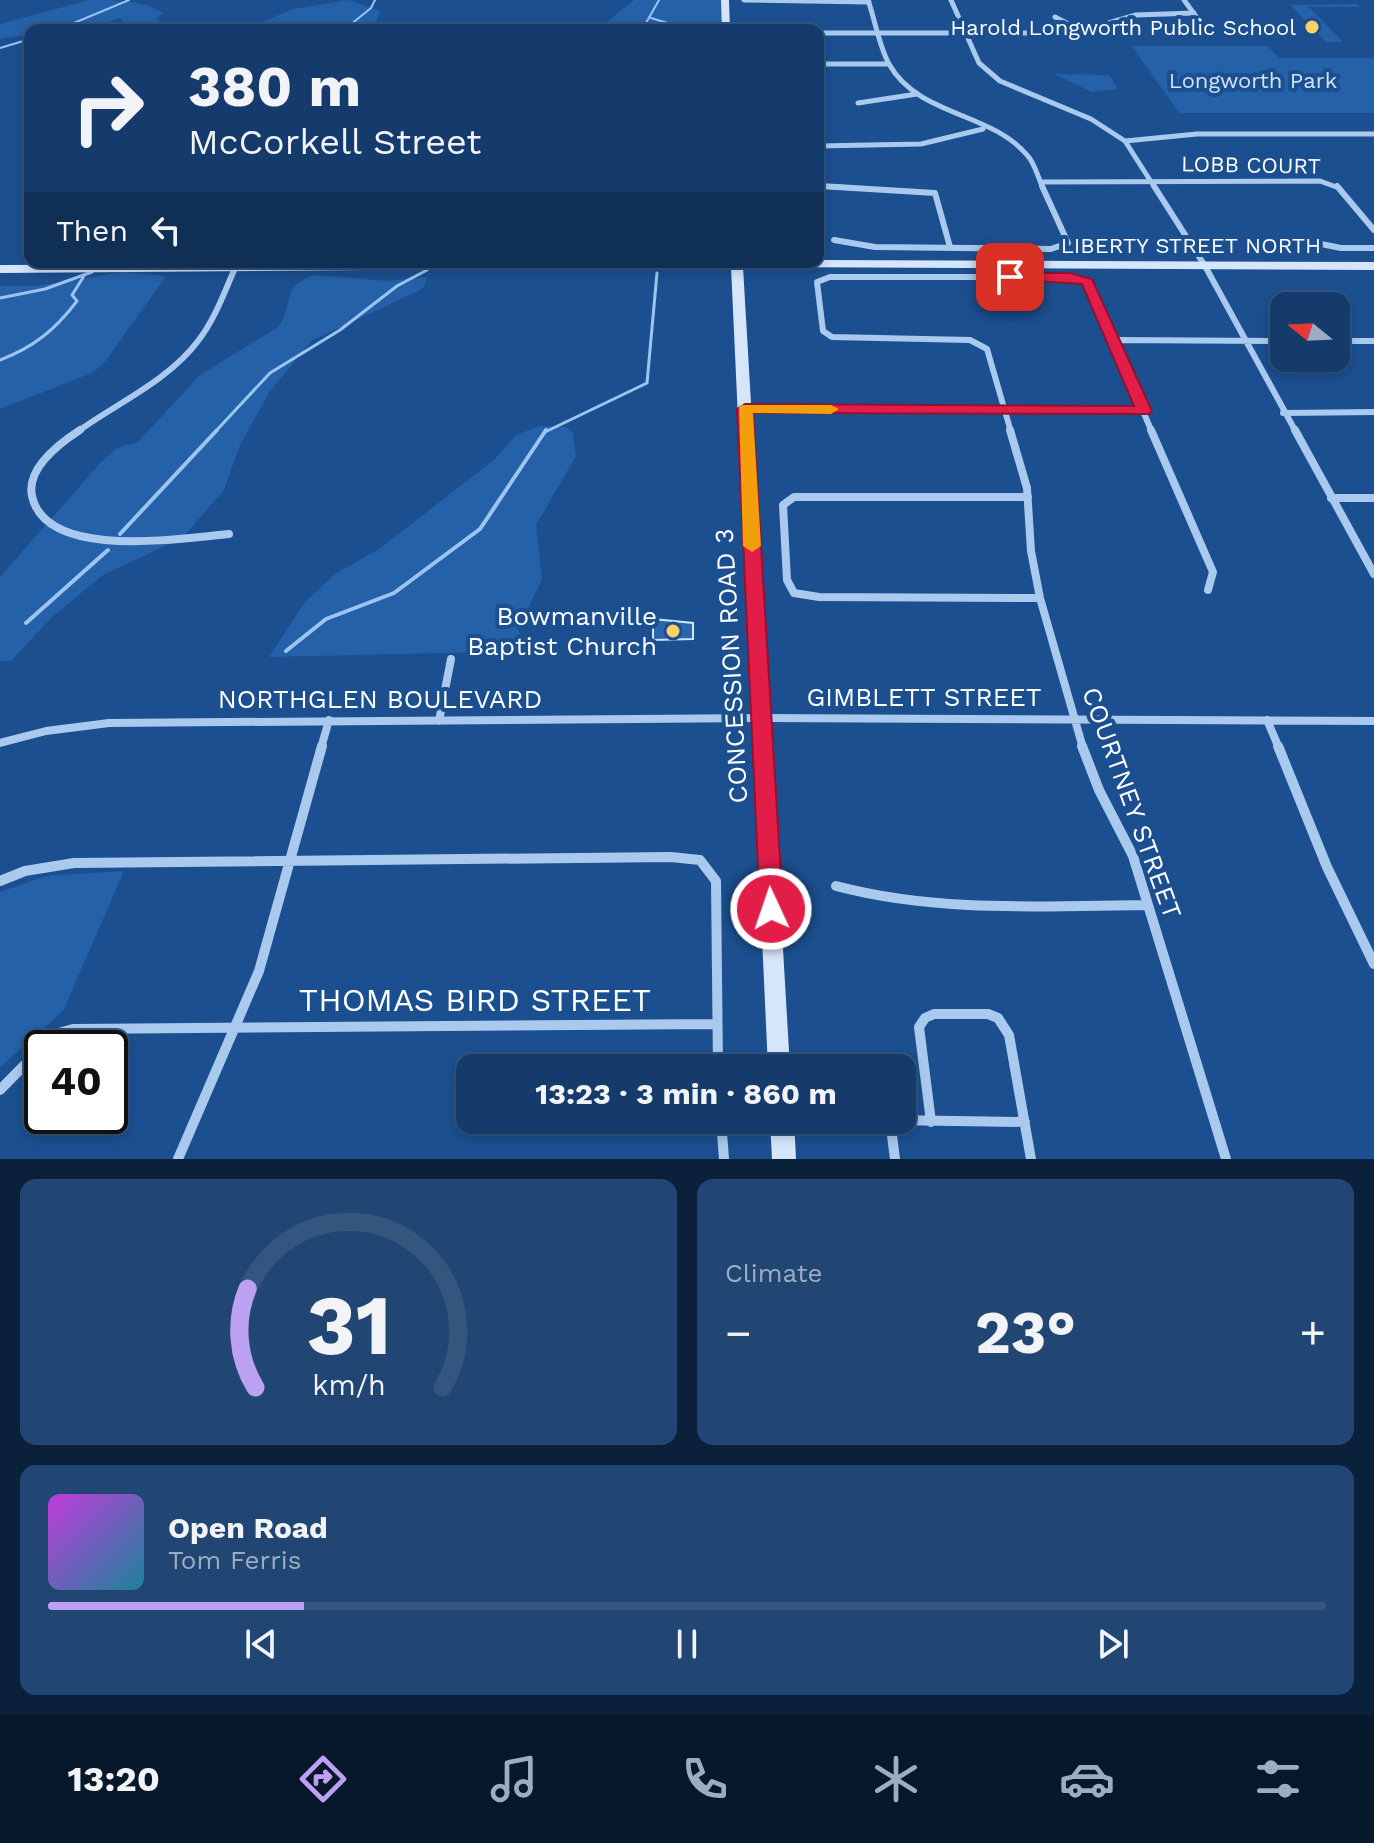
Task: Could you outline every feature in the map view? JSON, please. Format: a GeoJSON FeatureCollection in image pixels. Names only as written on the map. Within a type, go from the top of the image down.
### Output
{"type":"FeatureCollection","features":[{"type":"Feature","properties":{"kind":"main road"},"geometry":{"type":"LineString","coordinates":[[725,0],[726,24]]}},
{"type":"Feature","properties":{"kind":"main road","name":"LIBERTY STREET NORTH"},"geometry":{"type":"LineString","coordinates":[[824,263],[1374,266]]}},
{"type":"Feature","properties":{"kind":"main road","name":"LIBERTY STREET NORTH"},"geometry":{"type":"LineString","coordinates":[[0,269],[235,268]]}},
{"type":"Feature","properties":{"kind":"main road","name":"CONCESSION ROAD 3"},"geometry":{"type":"LineString","coordinates":[[737,268],[778,1054]]}},
{"type":"Feature","properties":{"kind":"main road"},"geometry":{"type":"LineString","coordinates":[[783,1134],[784,1159]]}},
{"type":"Feature","properties":{"kind":"street"},"geometry":{"type":"LineString","coordinates":[[744,0],[868,1],[889,64],[917,94],[1021,146],[1068,243],[1051,249],[875,247],[834,240]]}},
{"type":"Feature","properties":{"kind":"street"},"geometry":{"type":"LineString","coordinates":[[951,0],[979,63],[1000,81],[1091,119],[1125,141],[1205,266],[1374,574]]}},
{"type":"Feature","properties":{"kind":"street"},"geometry":{"type":"LineString","coordinates":[[1184,0],[1203,26],[1199,28]]}},
{"type":"Feature","properties":{"kind":"street"},"geometry":{"type":"LineString","coordinates":[[824,33],[1081,31],[1136,15],[1194,13]]}},
{"type":"Feature","properties":{"kind":"street"},"geometry":{"type":"LineString","coordinates":[[1055,17],[1081,31]]}},
{"type":"Feature","properties":{"kind":"street"},"geometry":{"type":"LineString","coordinates":[[824,64],[889,64]]}},
{"type":"Feature","properties":{"kind":"street"},"geometry":{"type":"LineString","coordinates":[[858,103],[917,94]]}},
{"type":"Feature","properties":{"kind":"street"},"geometry":{"type":"LineString","coordinates":[[824,146],[901,147],[942,143],[983,129]]}},
{"type":"Feature","properties":{"kind":"street"},"geometry":{"type":"LineString","coordinates":[[1125,141],[1197,134],[1374,134]]}},
{"type":"Feature","properties":{"kind":"street","name":"LOBB COURT"},"geometry":{"type":"LineString","coordinates":[[1041,182],[1320,181],[1336,185],[1374,230]]}},
{"type":"Feature","properties":{"kind":"street"},"geometry":{"type":"LineString","coordinates":[[824,186],[935,193],[950,247]]}},
{"type":"Feature","properties":{"kind":"street"},"geometry":{"type":"LineString","coordinates":[[1316,243],[1341,248],[1374,248]]}},
{"type":"Feature","properties":{"kind":"street"},"geometry":{"type":"LineString","coordinates":[[229,534],[104,542],[78,536],[44,519],[36,508],[32,486],[44,461],[59,445],[158,377],[194,347],[235,268]]}},
{"type":"Feature","properties":{"kind":"street","name":"COURTNEY STREET"},"geometry":{"type":"LineString","coordinates":[[1115,340],[1087,282],[1070,277],[830,277],[817,282],[823,331],[832,337],[962,340],[983,344],[1006,411],[1028,497],[1031,551],[1040,598],[1074,720],[1091,773],[1133,856],[1226,1159]]}},
{"type":"Feature","properties":{"kind":"street"},"geometry":{"type":"LineString","coordinates":[[1208,590],[1213,572],[1115,340],[1270,341]]}},
{"type":"Feature","properties":{"kind":"street"},"geometry":{"type":"LineString","coordinates":[[1350,341],[1374,341]]}},
{"type":"Feature","properties":{"kind":"street"},"geometry":{"type":"LineString","coordinates":[[745,409],[1144,411]]}},
{"type":"Feature","properties":{"kind":"street"},"geometry":{"type":"LineString","coordinates":[[1283,413],[1374,412]]}},
{"type":"Feature","properties":{"kind":"street"},"geometry":{"type":"LineString","coordinates":[[1028,497],[794,497],[783,505],[787,580],[794,593],[819,597],[1040,598]]}},
{"type":"Feature","properties":{"kind":"street"},"geometry":{"type":"LineString","coordinates":[[1331,498],[1374,498]]}},
{"type":"Feature","properties":{"kind":"street"},"geometry":{"type":"LineString","coordinates":[[439,721],[451,659]]}},
{"type":"Feature","properties":{"kind":"street","name":"GIMBLETT STREET"},"geometry":{"type":"LineString","coordinates":[[762,718],[1374,721]]}},
{"type":"Feature","properties":{"kind":"street","name":"NORTHGLEN BOULEVARD"},"geometry":{"type":"LineString","coordinates":[[0,743],[88,724],[762,718]]}},
{"type":"Feature","properties":{"kind":"street"},"geometry":{"type":"LineString","coordinates":[[178,1159],[268,944],[329,720]]}},
{"type":"Feature","properties":{"kind":"street"},"geometry":{"type":"LineString","coordinates":[[1267,720],[1327,867],[1374,964]]}},
{"type":"Feature","properties":{"kind":"street"},"geometry":{"type":"LineString","coordinates":[[0,881],[25,871],[74,863],[671,857],[700,860],[716,881],[717,1054]]}},
{"type":"Feature","properties":{"kind":"street"},"geometry":{"type":"LineString","coordinates":[[836,886],[860,894],[955,906],[1147,905]]}},
{"type":"Feature","properties":{"kind":"street"},"geometry":{"type":"LineString","coordinates":[[931,1122],[919,1027],[925,1018],[948,1014],[988,1014],[1005,1025],[1031,1159]]}},
{"type":"Feature","properties":{"kind":"street","name":"THOMAS BIRD STREET"},"geometry":{"type":"LineString","coordinates":[[0,1090],[55,1034],[73,1029],[715,1024]]}},
{"type":"Feature","properties":{"kind":"street"},"geometry":{"type":"LineString","coordinates":[[916,1121],[1025,1122]]}},
{"type":"Feature","properties":{"kind":"street"},"geometry":{"type":"LineString","coordinates":[[722,1134],[724,1159]]}},
{"type":"Feature","properties":{"kind":"street"},"geometry":{"type":"LineString","coordinates":[[892,1134],[895,1159]]}},
{"type":"Feature","properties":{"kind":"green space"},"geometry":{"type":"Polygon","coordinates":[[[89,0],[138,3],[163,13],[156,18],[163,24],[120,24],[123,21],[119,18],[104,24],[24,24],[24,35],[0,39],[0,24],[89,0]]]}},
{"type":"Feature","properties":{"kind":"green space"},"geometry":{"type":"Polygon","coordinates":[[[349,0],[380,11],[375,24],[258,24],[293,9],[349,0]]]}},
{"type":"Feature","properties":{"kind":"green space"},"geometry":{"type":"Polygon","coordinates":[[[634,0],[726,0],[728,24],[604,24],[634,0]]]}},
{"type":"Feature","properties":{"kind":"green space"},"geometry":{"type":"Polygon","coordinates":[[[1358,4],[1360,7],[1309,7],[1343,42],[1326,42],[1290,5],[1358,4]]]}},
{"type":"Feature","properties":{"kind":"green space","name":"Longworth Park"},"geometry":{"type":"Polygon","coordinates":[[[1132,46],[1268,46],[1279,58],[1374,58],[1374,113],[1179,113],[1132,46]]]}},
{"type":"Feature","properties":{"kind":"green space"},"geometry":{"type":"Polygon","coordinates":[[[1054,74],[1109,75],[1118,89],[1092,92],[1054,74]]]}},
{"type":"Feature","properties":{"kind":"green space"},"geometry":{"type":"Polygon","coordinates":[[[124,272],[166,276],[105,362],[92,373],[0,409],[0,286],[36,286],[124,272]]]}},
{"type":"Feature","properties":{"kind":"green space"},"geometry":{"type":"Polygon","coordinates":[[[313,275],[388,281],[427,277],[424,287],[418,291],[311,341],[270,391],[240,445],[224,490],[182,538],[103,575],[51,618],[11,661],[0,661],[0,577],[101,462],[117,448],[138,442],[200,375],[278,327],[295,286],[313,275]]]}},
{"type":"Feature","properties":{"kind":"green space"},"geometry":{"type":"Polygon","coordinates":[[[539,426],[567,427],[573,433],[576,456],[536,525],[542,579],[518,629],[527,651],[269,657],[304,603],[335,574],[379,549],[495,459],[516,435],[539,426]]]}},
{"type":"Feature","properties":{"kind":"green space"},"geometry":{"type":"Polygon","coordinates":[[[124,871],[63,1011],[42,1030],[24,1030],[24,1046],[0,1067],[0,892],[46,876],[124,871]]]}},
{"type":"Feature","properties":{"kind":"building","name":"Bowmanville Baptist Church"},"geometry":{"type":"Polygon","coordinates":[[[653,619],[693,623],[693,639],[653,640],[653,619]]]}},
{"type":"Feature","properties":{"kind":"waterway"},"geometry":{"type":"LineString","coordinates":[[71,24],[129,0]]}},
{"type":"Feature","properties":{"kind":"waterway"},"geometry":{"type":"LineString","coordinates":[[351,24],[371,8],[375,0]]}},
{"type":"Feature","properties":{"kind":"waterway"},"geometry":{"type":"LineString","coordinates":[[645,24],[659,0]]}},
{"type":"Feature","properties":{"kind":"waterway"},"geometry":{"type":"LineString","coordinates":[[651,18],[671,24]]}},
{"type":"Feature","properties":{"kind":"waterway"},"geometry":{"type":"LineString","coordinates":[[0,48],[24,41]]}},
{"type":"Feature","properties":{"kind":"waterway"},"geometry":{"type":"LineString","coordinates":[[215,432],[270,373],[340,330],[397,286],[427,270]]}},
{"type":"Feature","properties":{"kind":"waterway"},"geometry":{"type":"LineString","coordinates":[[0,298],[45,289],[92,272]]}},
{"type":"Feature","properties":{"kind":"waterway"},"geometry":{"type":"LineString","coordinates":[[545,432],[647,383],[657,273]]}},
{"type":"Feature","properties":{"kind":"waterway"},"geometry":{"type":"LineString","coordinates":[[0,360],[34,343],[60,321],[77,301],[72,295],[84,276]]}},
{"type":"Feature","properties":{"kind":"waterway"},"geometry":{"type":"LineString","coordinates":[[120,534],[217,430]]}},
{"type":"Feature","properties":{"kind":"waterway"},"geometry":{"type":"LineString","coordinates":[[286,651],[326,619],[394,593],[480,529],[546,430]]}},
{"type":"Feature","properties":{"kind":"waterway"},"geometry":{"type":"LineString","coordinates":[[26,623],[108,550]]}},
{"type":"Feature","properties":{"kind":"slow traffic"},"geometry":{"type":"LineString","coordinates":[[752,546],[745,409],[831,409]]}},
{"type":"Feature","properties":{"kind":"place","name":"Harold Longworth Public School"},"geometry":{"type":"Point","coordinates":[1312,27]}},
{"type":"Feature","properties":{"kind":"place","name":"Bowmanville Baptist Church"},"geometry":{"type":"Point","coordinates":[673,631]}},
{"type":"Feature","properties":{"kind":"route"},"geometry":{"type":"LineString","coordinates":[[771,909],[745,409],[1144,411],[1087,282],[1070,277],[1010,277]]}}]}
